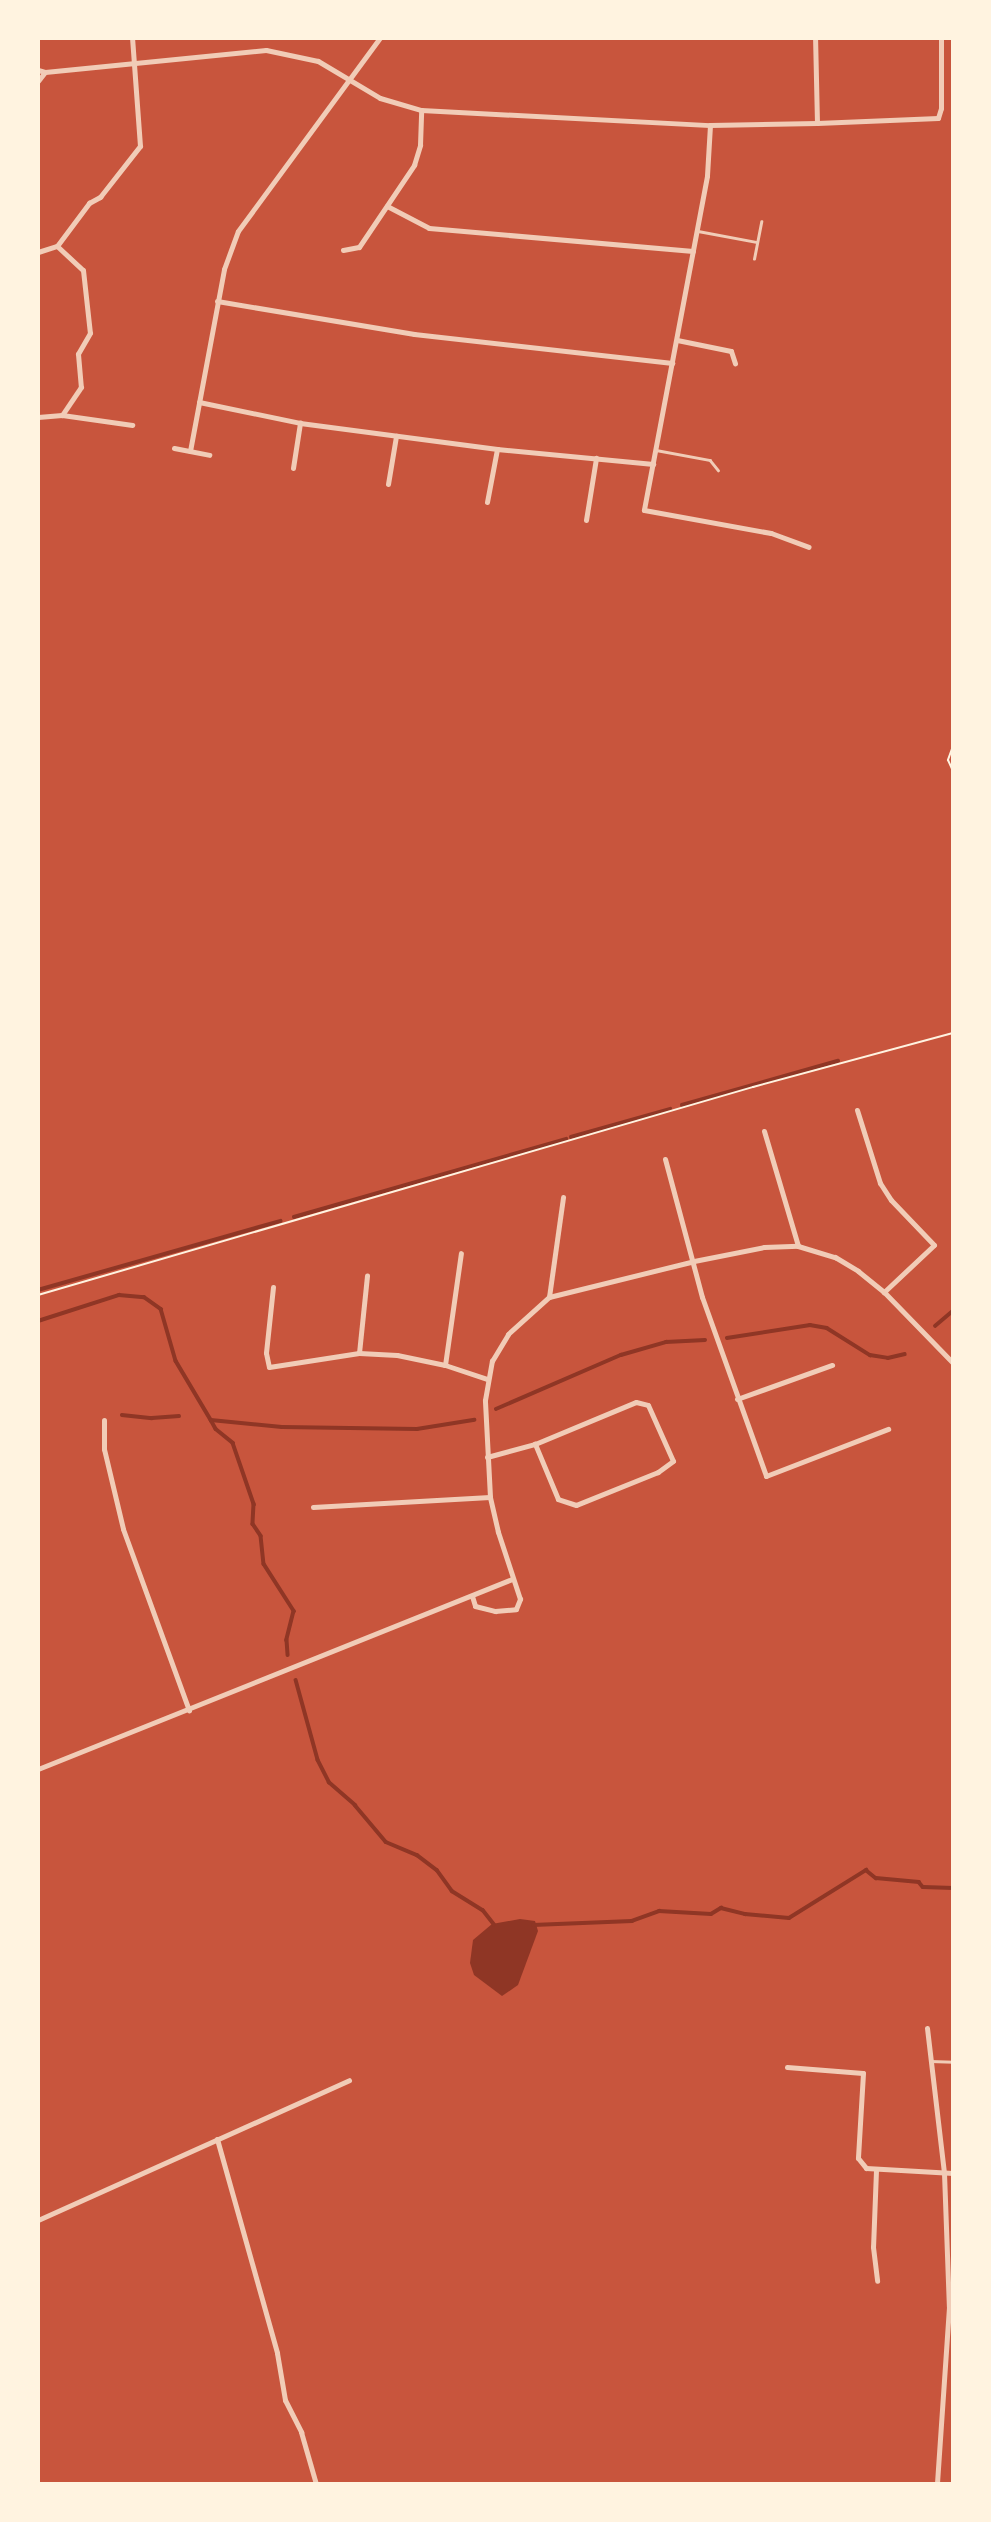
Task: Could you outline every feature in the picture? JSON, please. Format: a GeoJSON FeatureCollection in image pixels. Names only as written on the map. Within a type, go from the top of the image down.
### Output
{"type":"FeatureCollection","features":[{"type":"Feature","properties":{"kind":"street"},"geometry":{"type":"LineString","coordinates":[[38,252],[57,246],[89,203],[100,197],[140,146],[132,38]]}},
{"type":"Feature","properties":{"kind":"street"},"geometry":{"type":"LineString","coordinates":[[190,451],[217,301],[224,269],[238,231],[380,38]]}},
{"type":"Feature","properties":{"kind":"street"},"geometry":{"type":"LineString","coordinates":[[816,38],[817,122]]}},
{"type":"Feature","properties":{"kind":"street"},"geometry":{"type":"LineString","coordinates":[[38,81],[42,71],[274,51],[318,61],[380,98],[399,106],[421,110],[710,125],[938,118],[941,108],[941,38]]}},
{"type":"Feature","properties":{"kind":"street"},"geometry":{"type":"LineString","coordinates":[[343,250],[359,247],[414,165],[419,145],[421,110]]}},
{"type":"Feature","properties":{"kind":"street"},"geometry":{"type":"LineString","coordinates":[[710,125],[707,176],[644,510],[771,533],[809,547]]}},
{"type":"Feature","properties":{"kind":"street"},"geometry":{"type":"LineString","coordinates":[[387,206],[429,228],[693,251]]}},
{"type":"Feature","properties":{"kind":"street"},"geometry":{"type":"LineString","coordinates":[[57,246],[83,270],[90,333],[78,354],[81,387],[62,415]]}},
{"type":"Feature","properties":{"kind":"street"},"geometry":{"type":"LineString","coordinates":[[217,301],[326,322],[427,336],[672,363]]}},
{"type":"Feature","properties":{"kind":"street"},"geometry":{"type":"LineString","coordinates":[[677,340],[731,351],[735,363]]}},
{"type":"Feature","properties":{"kind":"street"},"geometry":{"type":"LineString","coordinates":[[199,402],[300,423],[497,449],[653,464]]}},
{"type":"Feature","properties":{"kind":"street"},"geometry":{"type":"LineString","coordinates":[[38,417],[62,415],[132,425]]}},
{"type":"Feature","properties":{"kind":"street"},"geometry":{"type":"LineString","coordinates":[[293,468],[300,423]]}},
{"type":"Feature","properties":{"kind":"street"},"geometry":{"type":"LineString","coordinates":[[388,484],[396,436]]}},
{"type":"Feature","properties":{"kind":"street"},"geometry":{"type":"LineString","coordinates":[[174,448],[209,455]]}},
{"type":"Feature","properties":{"kind":"street"},"geometry":{"type":"LineString","coordinates":[[487,502],[497,449]]}},
{"type":"Feature","properties":{"kind":"street"},"geometry":{"type":"LineString","coordinates":[[586,520],[596,458]]}},
{"type":"Feature","properties":{"kind":"street"},"geometry":{"type":"LineString","coordinates":[[857,1110],[880,1183],[891,1200],[934,1245],[884,1292]]}},
{"type":"Feature","properties":{"kind":"street"},"geometry":{"type":"LineString","coordinates":[[764,1131],[798,1246]]}},
{"type":"Feature","properties":{"kind":"street"},"geometry":{"type":"LineString","coordinates":[[665,1159],[702,1297],[766,1476],[888,1429]]}},
{"type":"Feature","properties":{"kind":"street"},"geometry":{"type":"LineString","coordinates":[[549,1297],[563,1196]]}},
{"type":"Feature","properties":{"kind":"street"},"geometry":{"type":"LineString","coordinates":[[472,1596],[475,1606],[505,1612],[516,1609],[520,1599],[490,1497],[487,1379],[492,1361],[508,1334],[549,1297],[694,1261],[764,1247],[798,1246],[835,1257],[884,1292],[953,1363]]}},
{"type":"Feature","properties":{"kind":"street"},"geometry":{"type":"LineString","coordinates":[[445,1365],[461,1253]]}},
{"type":"Feature","properties":{"kind":"street"},"geometry":{"type":"LineString","coordinates":[[359,1353],[367,1275]]}},
{"type":"Feature","properties":{"kind":"street"},"geometry":{"type":"LineString","coordinates":[[273,1287],[266,1353],[269,1367],[320,1356],[359,1353],[397,1355],[445,1365],[487,1379]]}},
{"type":"Feature","properties":{"kind":"street"},"geometry":{"type":"LineString","coordinates":[[737,1399],[832,1365]]}},
{"type":"Feature","properties":{"kind":"street"},"geometry":{"type":"LineString","coordinates":[[487,1457],[535,1444],[636,1402],[648,1405],[673,1461],[658,1472],[576,1505],[558,1500],[535,1444]]}},
{"type":"Feature","properties":{"kind":"street"},"geometry":{"type":"LineString","coordinates":[[104,1420],[104,1449],[123,1529],[189,1710]]}},
{"type":"Feature","properties":{"kind":"street"},"geometry":{"type":"LineString","coordinates":[[313,1507],[490,1497]]}},
{"type":"Feature","properties":{"kind":"street"},"geometry":{"type":"LineString","coordinates":[[38,1769],[512,1579]]}},
{"type":"Feature","properties":{"kind":"street"},"geometry":{"type":"LineString","coordinates":[[928,2028],[944,2173],[949,2307],[937,2483]]}},
{"type":"Feature","properties":{"kind":"street"},"geometry":{"type":"LineString","coordinates":[[787,2067],[863,2073],[858,2158],[866,2168],[953,2173]]}},
{"type":"Feature","properties":{"kind":"street"},"geometry":{"type":"LineString","coordinates":[[38,2220],[349,2080]]}},
{"type":"Feature","properties":{"kind":"street"},"geometry":{"type":"LineString","coordinates":[[217,2139],[277,2353],[285,2400],[301,2432],[316,2483]]}},
{"type":"Feature","properties":{"kind":"street"},"geometry":{"type":"LineString","coordinates":[[876,2170],[873,2247],[877,2281]]}},
{"type":"Feature","properties":{"kind":"lane"},"geometry":{"type":"LineString","coordinates":[[754,260],[761,222]]}},
{"type":"Feature","properties":{"kind":"lane"},"geometry":{"type":"LineString","coordinates":[[696,231],[757,242]]}},
{"type":"Feature","properties":{"kind":"lane"},"geometry":{"type":"LineString","coordinates":[[655,450],[710,460],[718,470]]}},
{"type":"Feature","properties":{"kind":"lane"},"geometry":{"type":"LineString","coordinates":[[930,2061],[953,2062]]}},
{"type":"Feature","properties":{"kind":"path"},"geometry":{"type":"LineString","coordinates":[[953,746],[948,760],[953,771]]}},
{"type":"Feature","properties":{"kind":"path"},"geometry":{"type":"LineString","coordinates":[[38,1295],[753,1087],[953,1033]]}},
{"type":"Feature","properties":{"kind":"shaded area"},"geometry":{"type":"Polygon","coordinates":[[[520,1919],[535,1921],[538,1931],[518,1985],[502,1996],[474,1975],[470,1963],[473,1940],[492,1924],[520,1919]]]}},
{"type":"Feature","properties":{"kind":"waterway"},"geometry":{"type":"LineString","coordinates":[[682,1105],[838,1061]]}},
{"type":"Feature","properties":{"kind":"waterway"},"geometry":{"type":"LineString","coordinates":[[571,1137],[670,1109]]}},
{"type":"Feature","properties":{"kind":"waterway"},"geometry":{"type":"LineString","coordinates":[[294,1217],[566,1139]]}},
{"type":"Feature","properties":{"kind":"waterway"},"geometry":{"type":"LineString","coordinates":[[38,1290],[280,1221]]}},
{"type":"Feature","properties":{"kind":"waterway"},"geometry":{"type":"LineString","coordinates":[[38,1321],[119,1295],[144,1297],[161,1309],[176,1361],[211,1420],[282,1427],[417,1429],[474,1420]]}},
{"type":"Feature","properties":{"kind":"waterway"},"geometry":{"type":"LineString","coordinates":[[935,1326],[953,1311]]}},
{"type":"Feature","properties":{"kind":"waterway"},"geometry":{"type":"LineString","coordinates":[[727,1338],[810,1325],[827,1328],[870,1355],[888,1358],[905,1354]]}},
{"type":"Feature","properties":{"kind":"waterway"},"geometry":{"type":"LineString","coordinates":[[496,1409],[621,1355],[666,1342],[705,1340]]}},
{"type":"Feature","properties":{"kind":"waterway"},"geometry":{"type":"LineString","coordinates":[[122,1415],[152,1418],[179,1416]]}},
{"type":"Feature","properties":{"kind":"waterway"},"geometry":{"type":"LineString","coordinates":[[211,1420],[216,1429],[233,1443],[254,1504],[253,1524],[261,1536],[264,1564],[294,1611],[287,1640],[288,1655]]}},
{"type":"Feature","properties":{"kind":"waterway"},"geometry":{"type":"LineString","coordinates":[[296,1680],[318,1760],[329,1782],[355,1805],[386,1842],[417,1855],[437,1870],[452,1891],[483,1910],[494,1924]]}},
{"type":"Feature","properties":{"kind":"waterway"},"geometry":{"type":"LineString","coordinates":[[533,1925],[632,1921],[659,1911],[711,1914],[721,1908],[745,1914],[789,1918],[866,1870],[876,1878],[919,1882],[923,1887],[953,1888]]}}]}
